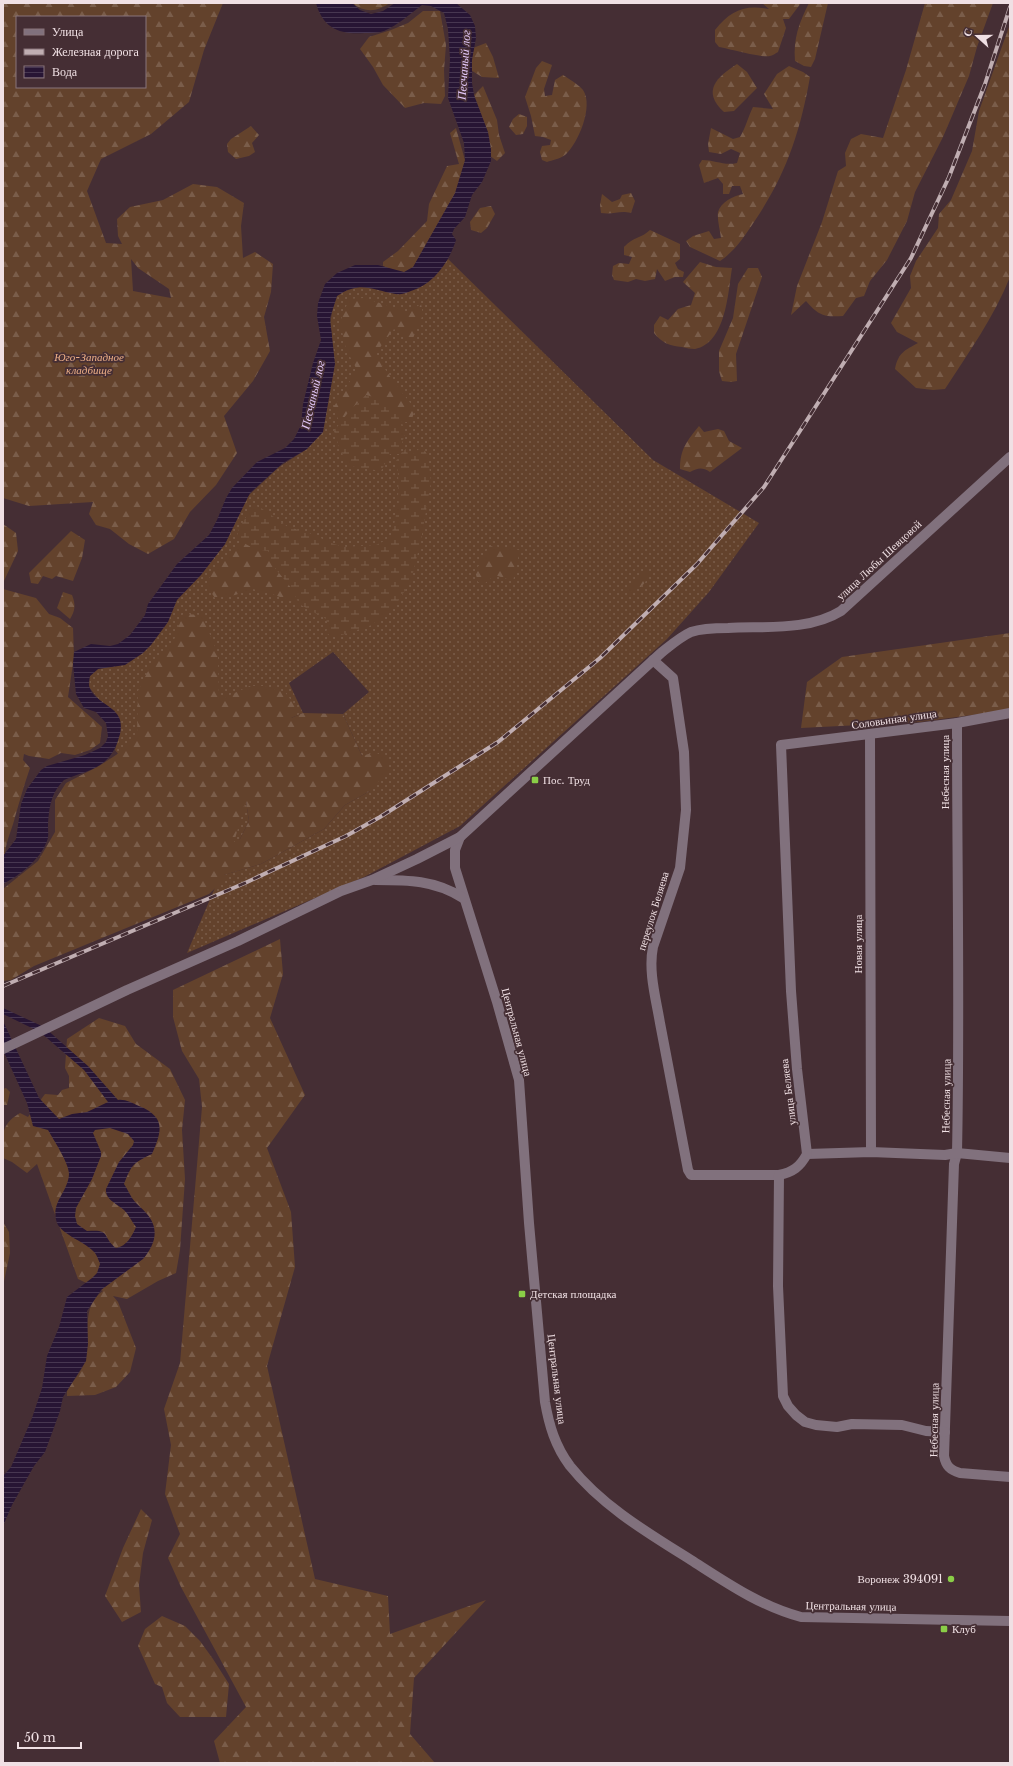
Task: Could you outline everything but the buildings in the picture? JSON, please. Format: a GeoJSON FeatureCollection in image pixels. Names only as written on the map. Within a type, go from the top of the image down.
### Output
{"type":"FeatureCollection","features":[{"type":"Feature","properties":{"kind":"street","name":"улица Любы Шевцовой"},"geometry":{"type":"LineString","coordinates":[[3,1049],[127,990],[238,941],[341,892],[417,860],[460,837],[653,660],[682,637],[703,629],[800,624],[816,622],[835,615],[842,611],[1010,457]]}},
{"type":"Feature","properties":{"kind":"street","name":"переулок Беляева"},"geometry":{"type":"LineString","coordinates":[[653,660],[673,678],[684,752],[686,810],[680,868],[655,940],[651,956],[654,992],[688,1170],[692,1175],[779,1175]]}},
{"type":"Feature","properties":{"kind":"street","name":"Соловьиная улица"},"geometry":{"type":"LineString","coordinates":[[780,745],[870,735],[1010,714]]}},
{"type":"Feature","properties":{"kind":"street","name":"Небесная улица"},"geometry":{"type":"LineString","coordinates":[[957,723],[957,945],[959,1050],[957,1154],[954,1164],[944,1456],[945,1462],[949,1468],[960,1473],[1010,1477]]}},
{"type":"Feature","properties":{"kind":"street","name":"Новая улица"},"geometry":{"type":"LineString","coordinates":[[870,735],[871,1152]]}},
{"type":"Feature","properties":{"kind":"street","name":"улица Беляева"},"geometry":{"type":"LineString","coordinates":[[780,745],[791,991],[797,1069],[807,1154]]}},
{"type":"Feature","properties":{"kind":"street","name":"Центральная улица"},"geometry":{"type":"LineString","coordinates":[[460,837],[456,844],[454,860],[463,898],[497,1002],[519,1080],[529,1223],[545,1402],[553,1437],[569,1465],[590,1488],[646,1532],[731,1586],[778,1611],[801,1617],[1010,1621]]}},
{"type":"Feature","properties":{"kind":"street"},"geometry":{"type":"LineString","coordinates":[[372,880],[407,880],[438,885],[463,898]]}},
{"type":"Feature","properties":{"kind":"street"},"geometry":{"type":"LineString","coordinates":[[945,1432],[926,1431],[902,1425],[852,1424],[837,1427],[810,1423],[796,1415],[788,1406],[781,1388],[778,1286],[779,1175],[791,1172],[801,1165],[807,1154],[871,1152],[945,1155],[957,1154],[1010,1158]]}},
{"type":"Feature","properties":{"kind":"green space","name":"Юго-Западное кладбище"},"geometry":{"type":"Polygon","coordinates":[[[3,3],[223,3],[204,50],[189,102],[151,134],[101,159],[87,191],[106,243],[122,244],[118,236],[117,219],[130,207],[163,200],[193,184],[217,187],[244,203],[241,226],[243,258],[255,252],[273,264],[271,292],[264,317],[270,351],[253,381],[224,416],[237,453],[216,485],[190,512],[174,539],[148,554],[129,544],[110,529],[96,525],[89,514],[93,502],[29,506],[3,498],[3,3]],[[131,259],[133,291],[171,298],[169,289],[138,268],[131,259]]]}},
{"type":"Feature","properties":{"kind":"green space"},"geometry":{"type":"Polygon","coordinates":[[[352,3],[390,3],[376,10],[366,10],[352,3]]]}},
{"type":"Feature","properties":{"kind":"green space"},"geometry":{"type":"Polygon","coordinates":[[[762,3],[801,3],[789,19],[783,19],[786,28],[778,52],[771,56],[753,55],[719,47],[715,42],[715,30],[721,23],[738,10],[745,8],[769,9],[762,3]]]}},
{"type":"Feature","properties":{"kind":"green space"},"geometry":{"type":"Polygon","coordinates":[[[809,3],[828,3],[815,59],[811,67],[804,66],[795,61],[796,38],[802,17],[809,3]]]}},
{"type":"Feature","properties":{"kind":"green space"},"geometry":{"type":"Polygon","coordinates":[[[925,3],[993,3],[977,47],[969,76],[943,137],[915,192],[907,221],[887,260],[870,281],[864,296],[856,298],[843,316],[826,316],[818,313],[806,301],[791,315],[797,286],[822,222],[838,171],[846,166],[845,153],[851,139],[861,134],[883,138],[906,70],[925,3]]]}},
{"type":"Feature","properties":{"kind":"green space"},"geometry":{"type":"Polygon","coordinates":[[[423,11],[440,11],[446,45],[444,70],[445,96],[441,104],[424,103],[405,108],[383,85],[373,67],[360,49],[369,37],[408,23],[423,11]]]}},
{"type":"Feature","properties":{"kind":"green space"},"geometry":{"type":"Polygon","coordinates":[[[1010,24],[1010,277],[989,320],[945,389],[933,390],[916,388],[895,369],[900,356],[909,348],[918,343],[897,332],[891,323],[911,288],[910,276],[916,261],[938,228],[939,214],[951,200],[972,151],[979,111],[1010,24]]]}},
{"type":"Feature","properties":{"kind":"green space"},"geometry":{"type":"Polygon","coordinates":[[[486,43],[493,57],[499,78],[482,77],[469,69],[473,48],[486,43]]]}},
{"type":"Feature","properties":{"kind":"green space"},"geometry":{"type":"Polygon","coordinates":[[[542,61],[552,65],[544,89],[545,96],[552,95],[555,80],[563,75],[583,90],[587,105],[583,124],[570,150],[565,155],[547,162],[542,160],[540,152],[542,146],[550,145],[551,140],[535,136],[525,97],[536,68],[542,61]]]}},
{"type":"Feature","properties":{"kind":"green space"},"geometry":{"type":"Polygon","coordinates":[[[737,64],[747,72],[757,88],[734,111],[724,112],[717,104],[714,97],[714,85],[723,74],[737,64]]]}},
{"type":"Feature","properties":{"kind":"green space"},"geometry":{"type":"Polygon","coordinates":[[[789,66],[810,77],[802,117],[790,153],[775,187],[754,222],[735,248],[720,261],[690,247],[686,241],[693,236],[709,231],[714,239],[721,238],[718,218],[720,208],[728,200],[743,194],[740,186],[732,186],[729,194],[723,194],[723,184],[718,178],[704,183],[699,165],[702,160],[732,164],[737,163],[740,153],[731,149],[721,154],[709,152],[708,144],[711,128],[733,139],[740,137],[753,107],[773,109],[764,94],[777,74],[789,66]]]}},
{"type":"Feature","properties":{"kind":"green space"},"geometry":{"type":"Polygon","coordinates":[[[483,86],[497,120],[499,135],[505,153],[497,161],[486,153],[474,95],[483,86]]]}},
{"type":"Feature","properties":{"kind":"green space"},"geometry":{"type":"Polygon","coordinates":[[[519,114],[527,117],[527,126],[523,134],[516,135],[509,127],[513,119],[519,114]]]}},
{"type":"Feature","properties":{"kind":"green space"},"geometry":{"type":"Polygon","coordinates":[[[251,126],[259,135],[252,143],[255,152],[249,156],[236,159],[228,152],[227,144],[231,139],[251,126]]]}},
{"type":"Feature","properties":{"kind":"green space"},"geometry":{"type":"Polygon","coordinates":[[[456,128],[466,164],[455,209],[407,277],[383,266],[383,262],[398,251],[427,221],[429,204],[447,166],[459,164],[450,133],[456,128]]]}},
{"type":"Feature","properties":{"kind":"green space"},"geometry":{"type":"Polygon","coordinates":[[[631,193],[635,201],[631,213],[601,213],[600,205],[602,194],[612,202],[620,199],[622,195],[631,193]]]}},
{"type":"Feature","properties":{"kind":"green space"},"geometry":{"type":"Polygon","coordinates":[[[491,206],[495,214],[487,228],[481,233],[471,230],[470,222],[480,208],[491,206]]]}},
{"type":"Feature","properties":{"kind":"green space"},"geometry":{"type":"Polygon","coordinates":[[[650,230],[680,244],[680,259],[675,263],[678,269],[684,272],[683,277],[675,277],[665,281],[657,269],[655,279],[645,281],[636,279],[628,282],[614,280],[612,275],[613,266],[619,263],[629,264],[632,257],[624,255],[624,247],[650,230]]]}},
{"type":"Feature","properties":{"kind":"green space"},"geometry":{"type":"Polygon","coordinates":[[[448,259],[653,460],[759,523],[709,592],[667,639],[460,826],[364,877],[187,953],[220,876],[261,864],[324,829],[345,805],[370,791],[362,756],[343,714],[369,692],[333,652],[289,683],[303,713],[274,725],[245,794],[249,821],[240,839],[209,866],[115,750],[118,740],[115,711],[100,701],[89,687],[90,676],[98,669],[103,667],[191,585],[225,544],[247,497],[279,467],[307,449],[332,335],[330,324],[333,307],[337,296],[346,290],[360,287],[375,288],[396,294],[427,283],[448,259]]]}},
{"type":"Feature","properties":{"kind":"green space"},"geometry":{"type":"Polygon","coordinates":[[[700,262],[716,267],[732,268],[724,316],[713,337],[705,345],[695,349],[670,345],[663,342],[654,333],[654,325],[660,316],[668,320],[678,309],[691,305],[695,293],[683,282],[700,262]]]}},
{"type":"Feature","properties":{"kind":"green space"},"geometry":{"type":"Polygon","coordinates":[[[748,268],[758,268],[762,277],[736,354],[737,381],[722,381],[719,371],[719,351],[733,318],[738,284],[748,268]]]}},
{"type":"Feature","properties":{"kind":"green space"},"geometry":{"type":"Polygon","coordinates":[[[364,298],[408,312],[421,304],[423,314],[411,343],[394,329],[375,354],[393,381],[415,409],[411,422],[342,427],[333,408],[357,370],[346,349],[340,322],[349,299],[364,298]]]}},
{"type":"Feature","properties":{"kind":"green space"},"geometry":{"type":"Polygon","coordinates":[[[366,395],[385,400],[400,415],[405,433],[399,454],[390,454],[381,471],[349,466],[340,450],[334,431],[350,410],[366,395]]]}},
{"type":"Feature","properties":{"kind":"green space"},"geometry":{"type":"Polygon","coordinates":[[[699,426],[704,432],[718,429],[724,431],[729,441],[742,448],[710,472],[705,469],[698,469],[690,472],[680,469],[681,456],[685,446],[699,426]]]}},
{"type":"Feature","properties":{"kind":"green space"},"geometry":{"type":"Polygon","coordinates":[[[407,448],[408,457],[419,449],[425,451],[428,456],[431,482],[421,540],[411,581],[397,603],[372,625],[331,637],[326,633],[328,625],[326,619],[299,604],[292,589],[274,567],[268,551],[255,549],[236,539],[239,529],[253,505],[261,508],[288,527],[307,532],[334,544],[344,547],[376,545],[390,538],[393,530],[398,500],[398,470],[396,461],[401,453],[407,448]]]}},
{"type":"Feature","properties":{"kind":"green space"},"geometry":{"type":"Polygon","coordinates":[[[3,524],[16,533],[18,551],[3,583],[3,524]]]}},
{"type":"Feature","properties":{"kind":"green space"},"geometry":{"type":"Polygon","coordinates":[[[71,531],[85,540],[82,558],[73,581],[56,576],[52,579],[43,576],[38,584],[31,583],[29,573],[71,531]]]}},
{"type":"Feature","properties":{"kind":"green space"},"geometry":{"type":"Polygon","coordinates":[[[260,541],[303,581],[299,604],[253,589],[235,595],[215,598],[206,585],[214,568],[239,544],[260,541]]]}},
{"type":"Feature","properties":{"kind":"green space"},"geometry":{"type":"Polygon","coordinates":[[[492,546],[519,550],[513,581],[495,575],[484,584],[478,582],[475,571],[480,564],[484,553],[492,546]]]}},
{"type":"Feature","properties":{"kind":"green space"},"geometry":{"type":"Polygon","coordinates":[[[648,572],[648,576],[642,586],[627,592],[627,588],[634,581],[648,572]]]}},
{"type":"Feature","properties":{"kind":"green space"},"geometry":{"type":"Polygon","coordinates":[[[3,589],[36,598],[49,614],[60,618],[73,628],[74,657],[68,697],[102,727],[100,743],[90,750],[75,755],[61,753],[49,759],[24,754],[23,760],[30,768],[5,854],[3,856],[3,589]]]}},
{"type":"Feature","properties":{"kind":"green space"},"geometry":{"type":"Polygon","coordinates":[[[63,592],[72,595],[74,602],[73,613],[70,619],[57,608],[63,592]]]}},
{"type":"Feature","properties":{"kind":"green space"},"geometry":{"type":"Polygon","coordinates":[[[183,614],[202,615],[218,654],[219,700],[250,686],[263,686],[285,692],[298,710],[291,718],[303,713],[343,714],[362,756],[375,752],[388,759],[388,771],[370,791],[345,805],[324,829],[261,864],[224,875],[223,881],[209,894],[34,966],[11,980],[3,981],[3,889],[38,861],[55,832],[55,800],[66,783],[99,766],[116,755],[137,738],[138,691],[149,669],[174,640],[183,614]],[[246,801],[234,842],[240,839],[249,821],[246,801]]]}},
{"type":"Feature","properties":{"kind":"green space"},"geometry":{"type":"Polygon","coordinates":[[[1010,633],[1010,710],[919,722],[801,728],[807,682],[842,657],[1010,633]]]}},
{"type":"Feature","properties":{"kind":"green space"},"geometry":{"type":"Polygon","coordinates":[[[280,939],[283,974],[270,1018],[305,1095],[267,1148],[291,1212],[295,1267],[267,1366],[315,1579],[388,1596],[390,1634],[486,1600],[414,1678],[410,1734],[435,1763],[220,1763],[214,1741],[246,1707],[181,1587],[168,1558],[180,1534],[165,1494],[171,1445],[164,1409],[180,1363],[202,1107],[199,1079],[182,1051],[173,1017],[173,990],[280,939]]]}},
{"type":"Feature","properties":{"kind":"green space"},"geometry":{"type":"Polygon","coordinates":[[[99,1018],[125,1026],[136,1044],[170,1069],[185,1100],[182,1130],[185,1179],[180,1250],[176,1273],[158,1281],[127,1299],[113,1296],[118,1302],[136,1348],[130,1372],[116,1387],[95,1395],[67,1396],[67,1391],[84,1365],[87,1352],[88,1323],[91,1305],[96,1297],[103,1291],[78,1279],[37,1164],[27,1173],[12,1162],[3,1158],[3,1137],[6,1126],[14,1117],[20,1113],[28,1117],[45,1094],[58,1095],[62,1090],[69,1088],[69,1076],[65,1068],[67,1039],[99,1018]]]}},
{"type":"Feature","properties":{"kind":"green space"},"geometry":{"type":"Polygon","coordinates":[[[6,1088],[10,1092],[7,1105],[3,1105],[3,1089],[6,1088]]]}},
{"type":"Feature","properties":{"kind":"green space"},"geometry":{"type":"Polygon","coordinates":[[[3,1222],[9,1232],[10,1253],[3,1286],[3,1222]]]}},
{"type":"Feature","properties":{"kind":"green space"},"geometry":{"type":"Polygon","coordinates":[[[141,1509],[152,1520],[143,1553],[139,1585],[141,1612],[122,1622],[105,1596],[123,1548],[141,1509]]]}},
{"type":"Feature","properties":{"kind":"green space"},"geometry":{"type":"Polygon","coordinates":[[[162,1616],[185,1626],[200,1641],[229,1684],[226,1717],[180,1717],[167,1703],[162,1687],[155,1684],[138,1646],[145,1629],[162,1616]]]}},
{"type":"Feature","properties":{"kind":"water","name":"Песчаный лог"},"geometry":{"type":"Polygon","coordinates":[[[316,3],[352,3],[360,10],[371,14],[383,11],[395,3],[456,3],[470,15],[475,26],[476,38],[472,60],[472,83],[474,95],[488,132],[491,149],[491,161],[482,182],[472,195],[465,217],[454,229],[452,234],[456,240],[453,248],[445,264],[434,278],[419,288],[402,294],[360,287],[345,291],[337,296],[330,318],[335,364],[323,432],[307,449],[283,463],[250,493],[225,544],[201,575],[177,600],[168,622],[151,645],[143,653],[125,665],[98,669],[90,676],[89,683],[92,693],[110,707],[120,719],[121,731],[116,745],[112,754],[100,765],[64,780],[53,795],[48,819],[48,838],[44,848],[29,866],[3,884],[3,856],[16,839],[21,804],[27,789],[41,770],[47,766],[85,755],[100,748],[106,742],[108,736],[106,723],[96,712],[84,708],[76,694],[73,664],[74,652],[91,644],[110,646],[118,644],[130,635],[145,615],[148,604],[177,564],[209,535],[232,488],[257,462],[285,448],[294,439],[301,425],[303,404],[313,363],[321,340],[317,316],[318,303],[325,284],[337,273],[355,265],[378,265],[404,272],[413,267],[455,193],[465,160],[464,143],[448,98],[450,59],[448,29],[444,13],[431,6],[422,5],[399,23],[384,31],[372,33],[348,33],[328,24],[319,12],[316,3]]]}},
{"type":"Feature","properties":{"kind":"water"},"geometry":{"type":"Polygon","coordinates":[[[3,1008],[44,1027],[88,1066],[118,1100],[123,1100],[148,1110],[154,1115],[158,1120],[159,1132],[152,1154],[137,1162],[131,1168],[124,1184],[134,1200],[154,1225],[155,1231],[153,1243],[143,1259],[101,1290],[87,1311],[88,1344],[86,1361],[63,1397],[60,1411],[45,1452],[34,1466],[12,1505],[3,1526],[3,1476],[11,1467],[32,1418],[42,1388],[47,1356],[59,1327],[67,1297],[97,1273],[100,1264],[96,1254],[91,1249],[69,1235],[57,1223],[55,1216],[57,1203],[68,1181],[68,1169],[64,1158],[48,1130],[33,1126],[27,1103],[3,1050],[3,1021],[39,1098],[59,1119],[72,1114],[87,1112],[108,1102],[84,1070],[40,1032],[3,1014],[3,1008]],[[110,1128],[95,1130],[93,1133],[101,1152],[101,1156],[92,1179],[76,1208],[75,1216],[77,1224],[87,1231],[103,1232],[111,1244],[116,1248],[126,1243],[136,1227],[126,1212],[112,1201],[106,1193],[106,1189],[119,1162],[133,1145],[134,1141],[128,1134],[110,1128]]]}},
{"type":"Feature","properties":{"kind":"railway"},"geometry":{"type":"LineString","coordinates":[[3,986],[245,883],[346,836],[380,817],[498,742],[600,658],[697,564],[764,487],[911,258],[949,177],[985,84],[1010,7]]}},
{"type":"Feature","properties":{"kind":"place","name":"Пос. Труд"},"geometry":{"type":"Point","coordinates":[535,780]}},
{"type":"Feature","properties":{"kind":"place","name":"Детская площадка"},"geometry":{"type":"Point","coordinates":[522,1294]}},
{"type":"Feature","properties":{"kind":"place","name":"Воронеж 394091"},"geometry":{"type":"Point","coordinates":[951,1579]}},
{"type":"Feature","properties":{"kind":"place","name":"Клуб"},"geometry":{"type":"Point","coordinates":[944,1629]}}]}
